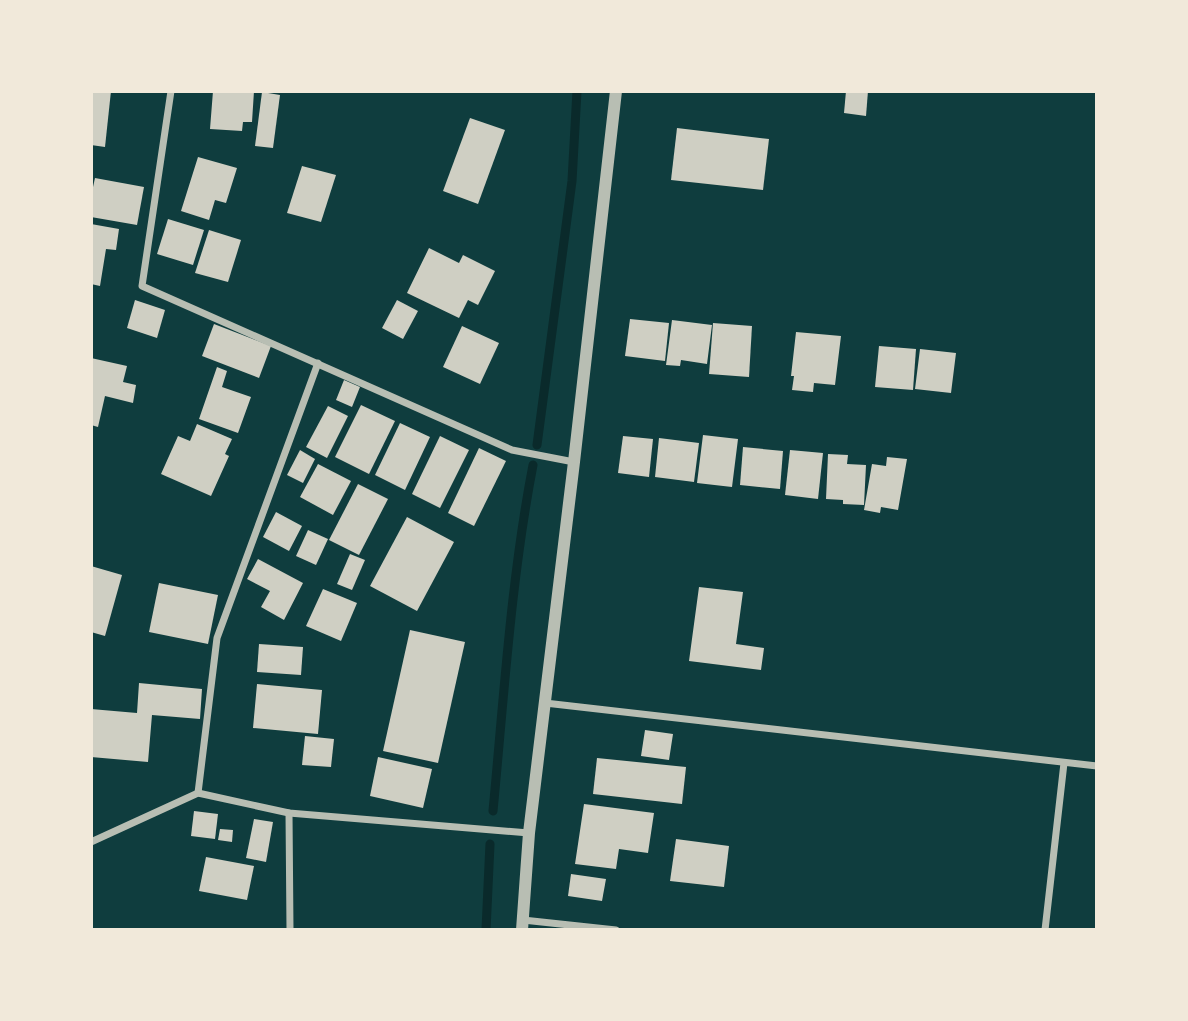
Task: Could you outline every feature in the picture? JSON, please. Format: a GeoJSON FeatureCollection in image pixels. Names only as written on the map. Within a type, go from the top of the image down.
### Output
{"type":"FeatureCollection","features":[{"type":"Feature","properties":{"kind":"street"},"geometry":{"type":"LineString","coordinates":[[171,91],[142,286],[512,450],[574,462]]}},
{"type":"Feature","properties":{"kind":"street"},"geometry":{"type":"LineString","coordinates":[[616,91],[529,834],[523,925],[616,930]]}},
{"type":"Feature","properties":{"kind":"street"},"geometry":{"type":"LineString","coordinates":[[198,793],[218,638],[318,363]]}},
{"type":"Feature","properties":{"kind":"street"},"geometry":{"type":"LineString","coordinates":[[545,703],[1097,766]]}},
{"type":"Feature","properties":{"kind":"street"},"geometry":{"type":"LineString","coordinates":[[1045,930],[1065,763]]}},
{"type":"Feature","properties":{"kind":"street"},"geometry":{"type":"LineString","coordinates":[[91,842],[198,793],[289,813],[529,834]]}},
{"type":"Feature","properties":{"kind":"street"},"geometry":{"type":"LineString","coordinates":[[289,813],[290,930]]}},
{"type":"Feature","properties":{"kind":"building"},"geometry":{"type":"Polygon","coordinates":[[[91,91],[111,91],[105,147],[91,145],[91,91]]]}},
{"type":"Feature","properties":{"kind":"building"},"geometry":{"type":"Polygon","coordinates":[[[213,91],[254,91],[252,122],[243,122],[242,131],[210,129],[213,91]]]}},
{"type":"Feature","properties":{"kind":"building"},"geometry":{"type":"Polygon","coordinates":[[[846,91],[868,91],[866,116],[844,113],[846,91]]]}},
{"type":"Feature","properties":{"kind":"building"},"geometry":{"type":"Polygon","coordinates":[[[262,92],[280,95],[273,148],[255,146],[262,92]]]}},
{"type":"Feature","properties":{"kind":"building"},"geometry":{"type":"Polygon","coordinates":[[[470,118],[505,130],[478,204],[443,191],[470,118]]]}},
{"type":"Feature","properties":{"kind":"building"},"geometry":{"type":"Polygon","coordinates":[[[677,128],[769,139],[763,190],[671,180],[677,128]]]}},
{"type":"Feature","properties":{"kind":"building"},"geometry":{"type":"Polygon","coordinates":[[[198,157],[237,168],[226,203],[215,200],[209,220],[181,211],[198,157]]]}},
{"type":"Feature","properties":{"kind":"building"},"geometry":{"type":"Polygon","coordinates":[[[302,166],[336,175],[321,222],[287,213],[302,166]]]}},
{"type":"Feature","properties":{"kind":"building"},"geometry":{"type":"Polygon","coordinates":[[[95,178],[144,187],[137,225],[91,217],[91,196],[95,178]]]}},
{"type":"Feature","properties":{"kind":"building"},"geometry":{"type":"Polygon","coordinates":[[[168,219],[204,230],[193,265],[157,254],[168,219]]]}},
{"type":"Feature","properties":{"kind":"building"},"geometry":{"type":"Polygon","coordinates":[[[91,224],[119,229],[116,250],[106,249],[100,286],[91,284],[91,224]]]}},
{"type":"Feature","properties":{"kind":"building"},"geometry":{"type":"Polygon","coordinates":[[[209,230],[241,240],[228,282],[195,273],[209,230]]]}},
{"type":"Feature","properties":{"kind":"building"},"geometry":{"type":"Polygon","coordinates":[[[429,248],[459,263],[463,255],[495,271],[478,305],[468,300],[459,318],[407,293],[429,248]]]}},
{"type":"Feature","properties":{"kind":"building"},"geometry":{"type":"Polygon","coordinates":[[[135,300],[165,310],[157,338],[127,328],[135,300]]]}},
{"type":"Feature","properties":{"kind":"building"},"geometry":{"type":"Polygon","coordinates":[[[397,300],[418,311],[403,339],[382,328],[397,300]]]}},
{"type":"Feature","properties":{"kind":"building"},"geometry":{"type":"Polygon","coordinates":[[[630,319],[669,323],[665,361],[625,356],[630,319]]]}},
{"type":"Feature","properties":{"kind":"building"},"geometry":{"type":"Polygon","coordinates":[[[672,320],[712,325],[707,364],[681,360],[680,366],[666,365],[672,320]]]}},
{"type":"Feature","properties":{"kind":"building"},"geometry":{"type":"Polygon","coordinates":[[[713,323],[752,326],[749,377],[709,374],[713,323]]]}},
{"type":"Feature","properties":{"kind":"building"},"geometry":{"type":"Polygon","coordinates":[[[214,324],[271,346],[259,378],[202,356],[214,324]]]}},
{"type":"Feature","properties":{"kind":"building"},"geometry":{"type":"Polygon","coordinates":[[[462,326],[499,343],[480,384],[443,367],[462,326]]]}},
{"type":"Feature","properties":{"kind":"building"},"geometry":{"type":"Polygon","coordinates":[[[796,332],[841,336],[835,385],[814,383],[813,392],[792,390],[796,332]]]}},
{"type":"Feature","properties":{"kind":"building"},"geometry":{"type":"Polygon","coordinates":[[[879,346],[916,349],[913,390],[875,387],[879,346]]]}},
{"type":"Feature","properties":{"kind":"building"},"geometry":{"type":"Polygon","coordinates":[[[920,349],[956,353],[951,393],[915,389],[920,349]]]}},
{"type":"Feature","properties":{"kind":"building"},"geometry":{"type":"Polygon","coordinates":[[[91,358],[127,366],[123,382],[136,385],[133,403],[105,396],[98,427],[91,425],[91,358]]]}},
{"type":"Feature","properties":{"kind":"building"},"geometry":{"type":"Polygon","coordinates":[[[217,367],[227,371],[222,387],[251,397],[238,433],[199,419],[217,367]]]}},
{"type":"Feature","properties":{"kind":"building"},"geometry":{"type":"Polygon","coordinates":[[[344,380],[360,387],[352,407],[336,400],[344,380]]]}},
{"type":"Feature","properties":{"kind":"building"},"geometry":{"type":"Polygon","coordinates":[[[361,405],[395,421],[369,474],[335,457],[361,405]]]}},
{"type":"Feature","properties":{"kind":"building"},"geometry":{"type":"Polygon","coordinates":[[[328,406],[348,416],[327,458],[306,447],[328,406]]]}},
{"type":"Feature","properties":{"kind":"building"},"geometry":{"type":"Polygon","coordinates":[[[400,423],[430,437],[405,490],[375,475],[400,423]]]}},
{"type":"Feature","properties":{"kind":"building"},"geometry":{"type":"Polygon","coordinates":[[[197,424],[232,439],[225,454],[229,456],[211,496],[161,474],[178,436],[190,441],[197,424]]]}},
{"type":"Feature","properties":{"kind":"building"},"geometry":{"type":"Polygon","coordinates":[[[703,435],[738,439],[732,487],[697,483],[703,435]]]}},
{"type":"Feature","properties":{"kind":"building"},"geometry":{"type":"Polygon","coordinates":[[[440,436],[469,450],[440,508],[412,494],[440,436]]]}},
{"type":"Feature","properties":{"kind":"building"},"geometry":{"type":"Polygon","coordinates":[[[623,436],[653,439],[649,477],[618,473],[623,436]]]}},
{"type":"Feature","properties":{"kind":"building"},"geometry":{"type":"Polygon","coordinates":[[[659,438],[699,443],[694,482],[655,477],[659,438]]]}},
{"type":"Feature","properties":{"kind":"building"},"geometry":{"type":"Polygon","coordinates":[[[743,447],[783,451],[780,489],[740,485],[743,447]]]}},
{"type":"Feature","properties":{"kind":"building"},"geometry":{"type":"Polygon","coordinates":[[[479,448],[506,461],[474,526],[448,513],[479,448]]]}},
{"type":"Feature","properties":{"kind":"building"},"geometry":{"type":"Polygon","coordinates":[[[300,450],[315,459],[303,483],[287,475],[300,450]]]}},
{"type":"Feature","properties":{"kind":"building"},"geometry":{"type":"Polygon","coordinates":[[[790,450],[823,453],[818,499],[785,495],[790,450]]]}},
{"type":"Feature","properties":{"kind":"building"},"geometry":{"type":"Polygon","coordinates":[[[828,454],[848,455],[847,464],[866,465],[864,505],[843,504],[843,500],[826,499],[828,454]]]}},
{"type":"Feature","properties":{"kind":"building"},"geometry":{"type":"Polygon","coordinates":[[[887,457],[907,459],[898,510],[881,507],[880,513],[864,510],[872,464],[886,466],[887,457]]]}},
{"type":"Feature","properties":{"kind":"building"},"geometry":{"type":"Polygon","coordinates":[[[318,464],[351,481],[333,515],[300,497],[318,464]]]}},
{"type":"Feature","properties":{"kind":"building"},"geometry":{"type":"Polygon","coordinates":[[[358,484],[388,499],[359,555],[329,540],[358,484]]]}},
{"type":"Feature","properties":{"kind":"building"},"geometry":{"type":"Polygon","coordinates":[[[276,512],[302,526],[289,551],[263,537],[276,512]]]}},
{"type":"Feature","properties":{"kind":"building"},"geometry":{"type":"Polygon","coordinates":[[[407,517],[454,542],[417,611],[370,586],[407,517]]]}},
{"type":"Feature","properties":{"kind":"building"},"geometry":{"type":"Polygon","coordinates":[[[308,530],[328,539],[316,565],[296,556],[308,530]]]}},
{"type":"Feature","properties":{"kind":"building"},"geometry":{"type":"Polygon","coordinates":[[[350,554],[365,560],[352,590],[337,584],[350,554]]]}},
{"type":"Feature","properties":{"kind":"building"},"geometry":{"type":"Polygon","coordinates":[[[258,559],[303,583],[284,620],[261,607],[270,591],[247,579],[258,559]]]}},
{"type":"Feature","properties":{"kind":"building"},"geometry":{"type":"Polygon","coordinates":[[[91,566],[122,575],[105,636],[91,632],[91,566]]]}},
{"type":"Feature","properties":{"kind":"building"},"geometry":{"type":"Polygon","coordinates":[[[159,583],[218,595],[208,644],[149,632],[159,583]]]}},
{"type":"Feature","properties":{"kind":"building"},"geometry":{"type":"Polygon","coordinates":[[[699,587],[743,592],[736,644],[764,648],[761,670],[689,661],[699,587]]]}},
{"type":"Feature","properties":{"kind":"building"},"geometry":{"type":"Polygon","coordinates":[[[323,589],[357,603],[341,641],[306,626],[323,589]]]}},
{"type":"Feature","properties":{"kind":"building"},"geometry":{"type":"Polygon","coordinates":[[[410,630],[465,642],[438,763],[383,751],[410,630]]]}},
{"type":"Feature","properties":{"kind":"building"},"geometry":{"type":"Polygon","coordinates":[[[259,644],[303,647],[301,675],[257,672],[259,644]]]}},
{"type":"Feature","properties":{"kind":"building"},"geometry":{"type":"Polygon","coordinates":[[[139,683],[202,689],[200,719],[152,715],[148,762],[91,757],[91,709],[137,713],[139,683]]]}},
{"type":"Feature","properties":{"kind":"building"},"geometry":{"type":"Polygon","coordinates":[[[257,684],[322,690],[318,734],[253,728],[257,684]]]}},
{"type":"Feature","properties":{"kind":"building"},"geometry":{"type":"Polygon","coordinates":[[[645,730],[673,734],[669,760],[641,756],[645,730]]]}},
{"type":"Feature","properties":{"kind":"building"},"geometry":{"type":"Polygon","coordinates":[[[305,736],[334,739],[331,767],[302,765],[305,736]]]}},
{"type":"Feature","properties":{"kind":"building"},"geometry":{"type":"Polygon","coordinates":[[[378,757],[432,769],[423,808],[370,796],[378,757]]]}},
{"type":"Feature","properties":{"kind":"building"},"geometry":{"type":"Polygon","coordinates":[[[597,758],[686,767],[682,804],[593,794],[597,758]]]}},
{"type":"Feature","properties":{"kind":"building"},"geometry":{"type":"Polygon","coordinates":[[[584,804],[654,813],[648,853],[619,849],[616,869],[575,864],[584,804]]]}},
{"type":"Feature","properties":{"kind":"building"},"geometry":{"type":"Polygon","coordinates":[[[194,811],[218,814],[215,839],[191,836],[194,811]]]}},
{"type":"Feature","properties":{"kind":"building"},"geometry":{"type":"Polygon","coordinates":[[[254,819],[273,822],[266,862],[246,858],[254,819]]]}},
{"type":"Feature","properties":{"kind":"building"},"geometry":{"type":"Polygon","coordinates":[[[220,829],[233,830],[232,842],[218,840],[220,829]]]}},
{"type":"Feature","properties":{"kind":"building"},"geometry":{"type":"Polygon","coordinates":[[[676,839],[729,846],[724,887],[670,881],[676,839]]]}},
{"type":"Feature","properties":{"kind":"building"},"geometry":{"type":"Polygon","coordinates":[[[206,857],[254,866],[247,900],[199,891],[206,857]]]}},
{"type":"Feature","properties":{"kind":"building"},"geometry":{"type":"Polygon","coordinates":[[[571,874],[606,879],[602,901],[568,896],[571,874]]]}},
{"type":"Feature","properties":{"kind":"waterway"},"geometry":{"type":"LineString","coordinates":[[537,445],[572,181],[577,91]]}},
{"type":"Feature","properties":{"kind":"waterway"},"geometry":{"type":"LineString","coordinates":[[493,811],[514,594],[533,465]]}},
{"type":"Feature","properties":{"kind":"waterway"},"geometry":{"type":"LineString","coordinates":[[486,930],[490,844]]}}]}
